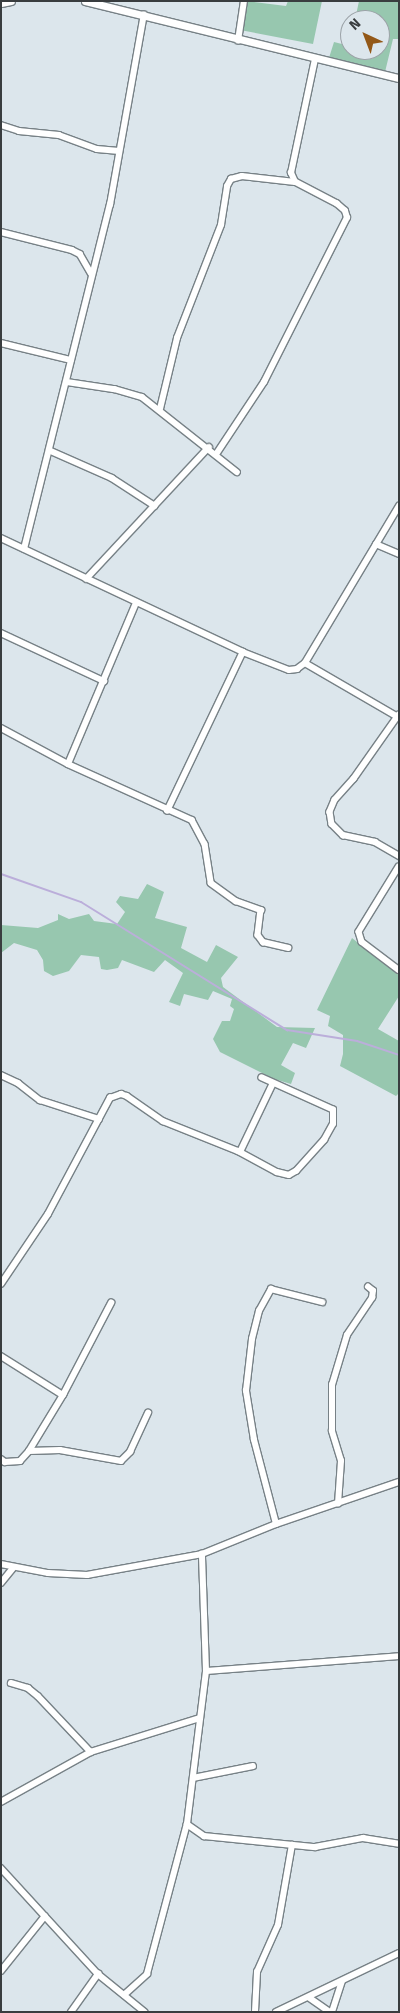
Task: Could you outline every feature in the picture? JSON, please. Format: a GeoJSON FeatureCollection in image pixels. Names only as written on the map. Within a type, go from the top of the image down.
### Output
{"type":"FeatureCollection","features":[{"type":"Feature","properties":{"kind":"street"},"geometry":{"type":"LineString","coordinates":[[1,3],[11,1]]}},
{"type":"Feature","properties":{"kind":"street"},"geometry":{"type":"LineString","coordinates":[[238,41],[244,1]]}},
{"type":"Feature","properties":{"kind":"street"},"geometry":{"type":"LineString","coordinates":[[90,2],[238,41],[399,78]]}},
{"type":"Feature","properties":{"kind":"street"},"geometry":{"type":"LineString","coordinates":[[24,549],[51,451],[71,360],[110,205],[144,15]]}},
{"type":"Feature","properties":{"kind":"street"},"geometry":{"type":"LineString","coordinates":[[295,182],[291,173],[315,59]]}},
{"type":"Feature","properties":{"kind":"street"},"geometry":{"type":"LineString","coordinates":[[1,125],[19,131],[59,135],[97,149],[119,150]]}},
{"type":"Feature","properties":{"kind":"street"},"geometry":{"type":"LineString","coordinates":[[160,409],[177,338],[222,225],[227,186],[231,179],[242,176],[295,182],[337,204],[346,211],[347,218],[264,382],[217,453]]}},
{"type":"Feature","properties":{"kind":"street"},"geometry":{"type":"LineString","coordinates":[[1,232],[72,250],[80,254],[92,273]]}},
{"type":"Feature","properties":{"kind":"street"},"geometry":{"type":"LineString","coordinates":[[1,344],[71,360]]}},
{"type":"Feature","properties":{"kind":"street"},"geometry":{"type":"LineString","coordinates":[[67,382],[114,389],[142,397],[217,453],[237,472]]}},
{"type":"Feature","properties":{"kind":"street"},"geometry":{"type":"LineString","coordinates":[[86,579],[209,447]]}},
{"type":"Feature","properties":{"kind":"street"},"geometry":{"type":"LineString","coordinates":[[51,451],[112,478],[155,506]]}},
{"type":"Feature","properties":{"kind":"street"},"geometry":{"type":"LineString","coordinates":[[1,538],[243,652],[289,670],[297,670],[305,662],[399,506]]}},
{"type":"Feature","properties":{"kind":"street"},"geometry":{"type":"LineString","coordinates":[[376,544],[399,554]]}},
{"type":"Feature","properties":{"kind":"street"},"geometry":{"type":"LineString","coordinates":[[68,764],[136,603]]}},
{"type":"Feature","properties":{"kind":"street"},"geometry":{"type":"LineString","coordinates":[[1,633],[104,681]]}},
{"type":"Feature","properties":{"kind":"street"},"geometry":{"type":"LineString","coordinates":[[167,811],[243,652]]}},
{"type":"Feature","properties":{"kind":"street"},"geometry":{"type":"LineString","coordinates":[[305,662],[398,716],[354,779],[335,800],[330,812],[332,824],[343,835],[375,842],[399,856]]}},
{"type":"Feature","properties":{"kind":"street"},"geometry":{"type":"LineString","coordinates":[[1,728],[68,764],[167,811],[192,820],[210,862],[209,876],[218,890],[261,910],[258,935],[263,942],[288,948]]}},
{"type":"Feature","properties":{"kind":"street"},"geometry":{"type":"LineString","coordinates":[[399,867],[359,932],[362,942],[399,970]]}},
{"type":"Feature","properties":{"kind":"street"},"geometry":{"type":"LineString","coordinates":[[1,1075],[18,1083],[40,1100],[98,1119]]}},
{"type":"Feature","properties":{"kind":"street"},"geometry":{"type":"LineString","coordinates":[[1,1284],[48,1214],[110,1098],[121,1094],[163,1121],[240,1152],[277,1172],[289,1175],[324,1140],[333,1124],[335,1116],[330,1107],[262,1078]]}},
{"type":"Feature","properties":{"kind":"street"},"geometry":{"type":"LineString","coordinates":[[240,1152],[273,1083]]}},
{"type":"Feature","properties":{"kind":"street"},"geometry":{"type":"LineString","coordinates":[[338,1504],[341,1461],[332,1431],[332,1385],[347,1335],[372,1298],[373,1291],[368,1286]]}},
{"type":"Feature","properties":{"kind":"street"},"geometry":{"type":"LineString","coordinates":[[276,1524],[254,1440],[246,1391],[252,1339],[261,1305],[271,1289],[322,1302]]}},
{"type":"Feature","properties":{"kind":"street"},"geometry":{"type":"LineString","coordinates":[[1,1459],[5,1462],[20,1460],[29,1451],[63,1395],[111,1303]]}},
{"type":"Feature","properties":{"kind":"street"},"geometry":{"type":"LineString","coordinates":[[1,1356],[63,1395]]}},
{"type":"Feature","properties":{"kind":"street"},"geometry":{"type":"LineString","coordinates":[[29,1451],[60,1450],[121,1462],[130,1452],[148,1413]]}},
{"type":"Feature","properties":{"kind":"street"},"geometry":{"type":"LineString","coordinates":[[1,1564],[13,1568],[87,1575],[202,1554],[276,1524],[399,1482]]}},
{"type":"Feature","properties":{"kind":"street"},"geometry":{"type":"LineString","coordinates":[[124,1995],[147,1974],[187,1824],[206,1671],[202,1554]]}},
{"type":"Feature","properties":{"kind":"street"},"geometry":{"type":"LineString","coordinates":[[1,1583],[13,1568]]}},
{"type":"Feature","properties":{"kind":"street"},"geometry":{"type":"LineString","coordinates":[[206,1671],[399,1656]]}},
{"type":"Feature","properties":{"kind":"street"},"geometry":{"type":"LineString","coordinates":[[10,1683],[28,1688],[38,1696],[91,1752]]}},
{"type":"Feature","properties":{"kind":"street"},"geometry":{"type":"LineString","coordinates":[[1,1802],[91,1752],[200,1718]]}},
{"type":"Feature","properties":{"kind":"street"},"geometry":{"type":"LineString","coordinates":[[193,1778],[253,1766]]}},
{"type":"Feature","properties":{"kind":"street"},"geometry":{"type":"LineString","coordinates":[[187,1824],[204,1836],[316,1848],[363,1838],[399,1844]]}},
{"type":"Feature","properties":{"kind":"street"},"geometry":{"type":"LineString","coordinates":[[254,2012],[257,1972],[278,1925],[292,1845]]}},
{"type":"Feature","properties":{"kind":"street"},"geometry":{"type":"LineString","coordinates":[[1,1868],[98,1974],[145,2012]]}},
{"type":"Feature","properties":{"kind":"street"},"geometry":{"type":"LineString","coordinates":[[1,1971],[45,1916]]}},
{"type":"Feature","properties":{"kind":"street"},"geometry":{"type":"LineString","coordinates":[[276,2012],[310,1998],[399,1953]]}},
{"type":"Feature","properties":{"kind":"street"},"geometry":{"type":"LineString","coordinates":[[71,2012],[98,1974]]}},
{"type":"Feature","properties":{"kind":"street"},"geometry":{"type":"LineString","coordinates":[[310,1998],[331,2012],[342,1982]]}},
{"type":"Feature","properties":{"kind":"green space"},"geometry":{"type":"Polygon","coordinates":[[[247,1],[286,6],[288,1],[322,1],[313,44],[240,30],[247,1]]]}},
{"type":"Feature","properties":{"kind":"green space"},"geometry":{"type":"Polygon","coordinates":[[[359,1],[399,1],[399,39],[393,39],[390,51],[390,10],[357,10],[359,1]]]}},
{"type":"Feature","properties":{"kind":"green space"},"geometry":{"type":"Polygon","coordinates":[[[334,42],[340,44],[340,60],[388,60],[385,72],[328,61],[334,42]]]}},
{"type":"Feature","properties":{"kind":"green space"},"geometry":{"type":"Polygon","coordinates":[[[147,884],[164,892],[155,918],[187,927],[181,948],[207,962],[216,945],[238,957],[221,978],[223,987],[277,1027],[315,1028],[306,1048],[293,1043],[281,1065],[295,1073],[291,1084],[274,1079],[220,1052],[213,1039],[222,1021],[230,1021],[234,1009],[230,1006],[232,999],[213,991],[208,1000],[184,994],[180,1006],[169,1002],[183,973],[165,960],[154,972],[122,960],[118,968],[107,970],[101,969],[99,957],[81,955],[69,971],[53,976],[44,971],[43,960],[37,950],[14,943],[1,953],[1,925],[38,928],[58,920],[58,914],[69,919],[89,914],[94,921],[117,924],[125,912],[116,902],[120,896],[138,899],[147,884]]]}},
{"type":"Feature","properties":{"kind":"green space"},"geometry":{"type":"Polygon","coordinates":[[[352,938],[399,975],[399,996],[378,1029],[399,1041],[399,1093],[396,1096],[340,1066],[343,1054],[343,1035],[328,1026],[330,1016],[317,1010],[352,938]]]}},
{"type":"Feature","properties":{"kind":"waterway"},"geometry":{"type":"LineString","coordinates":[[1,874],[81,902],[287,1030],[357,1041],[399,1055]]}}]}
